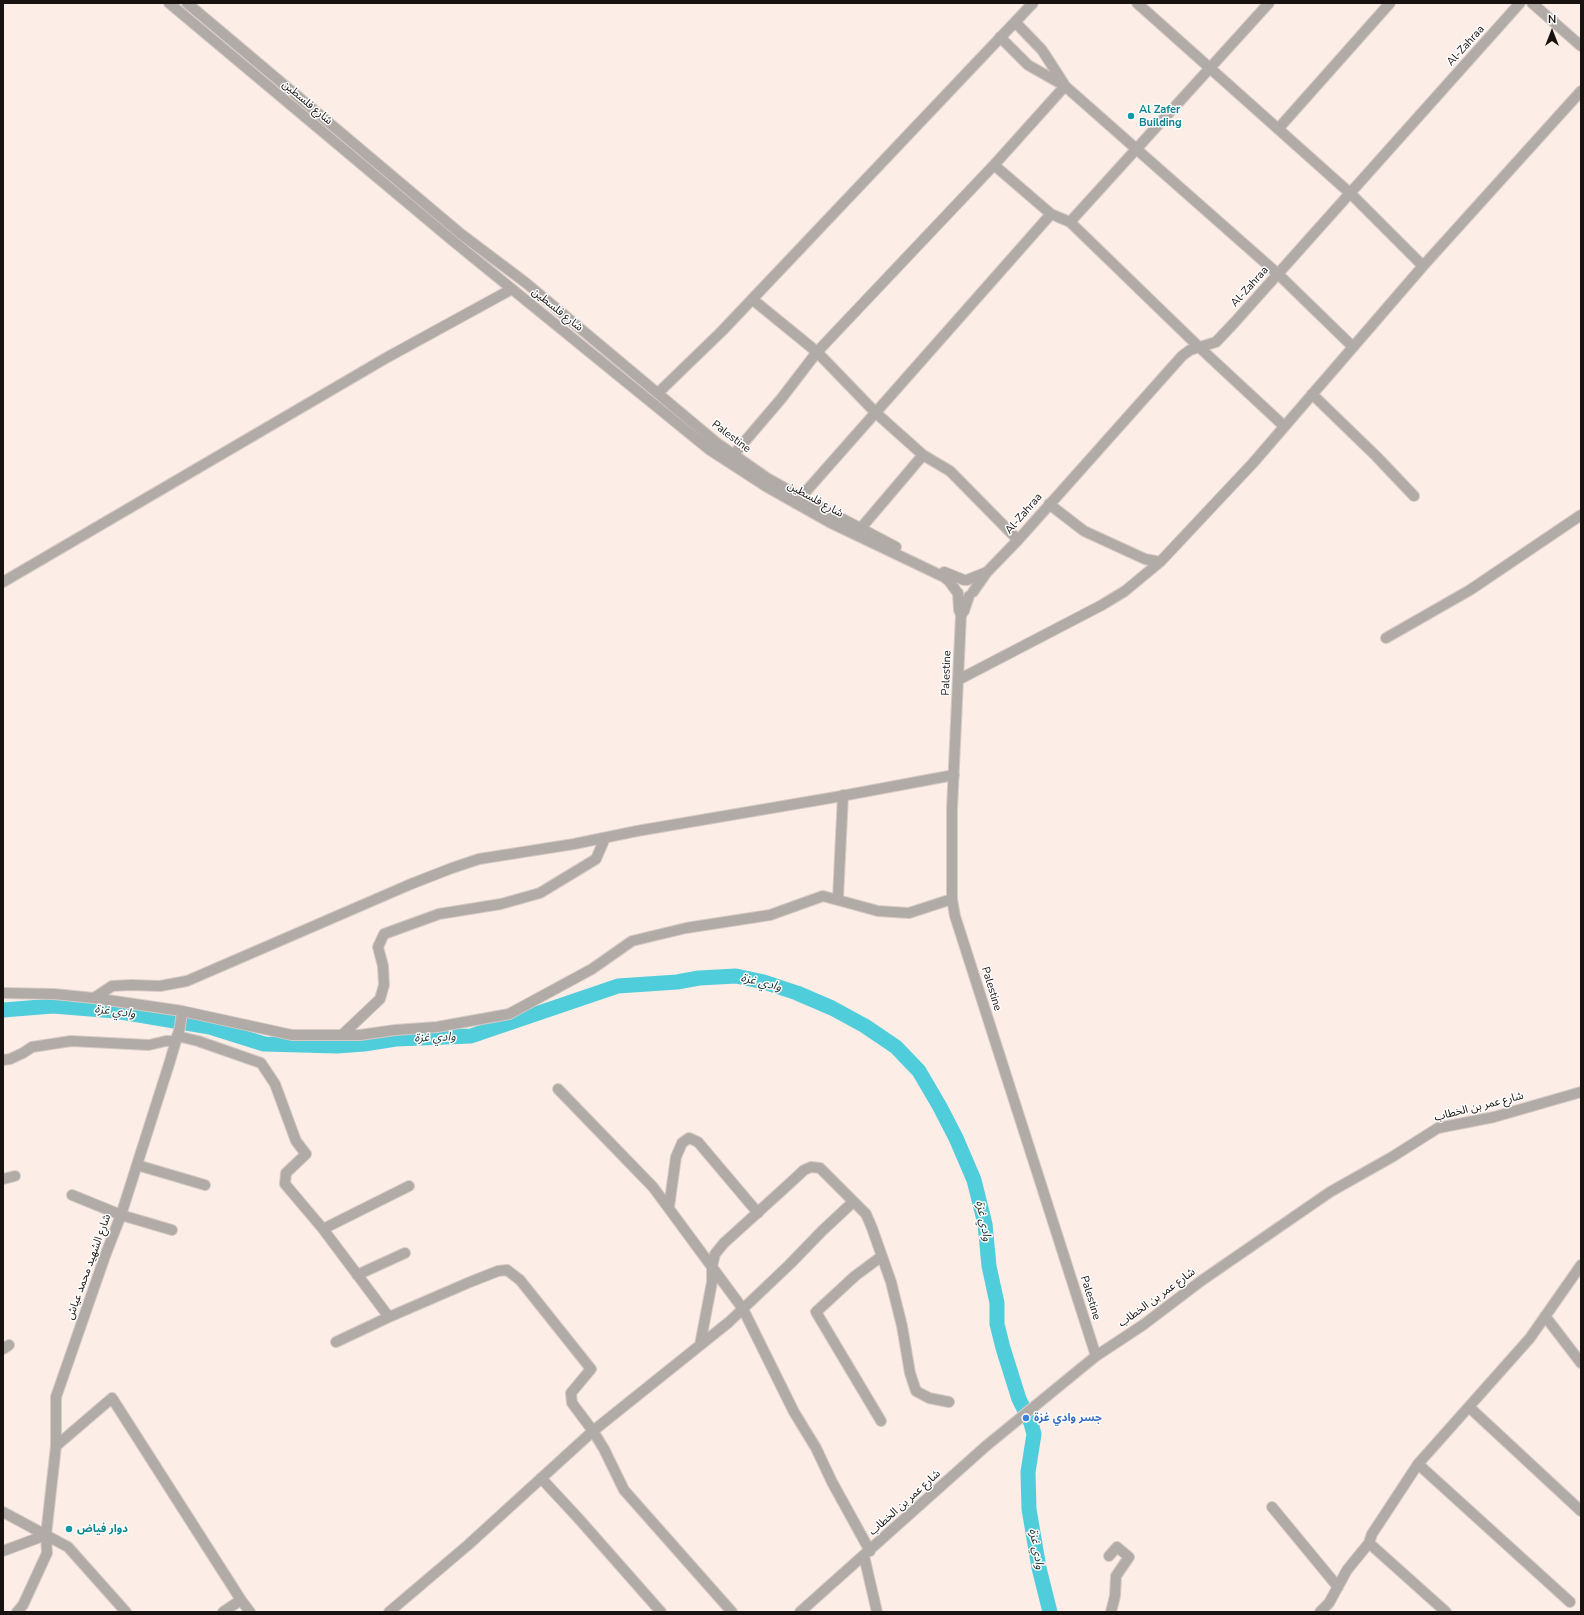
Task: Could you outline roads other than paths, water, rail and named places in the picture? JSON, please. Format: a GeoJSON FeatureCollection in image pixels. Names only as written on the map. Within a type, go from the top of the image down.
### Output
{"type":"FeatureCollection","features":[{"type":"Feature","properties":{"kind":"street","name":"شارع فلسطين"},"geometry":{"type":"LineString","coordinates":[[169,3],[453,241],[710,450],[767,487],[829,522],[944,577],[958,593]]}},
{"type":"Feature","properties":{"kind":"street","name":"شارع فلسطين"},"geometry":{"type":"LineString","coordinates":[[187,3],[462,234],[526,282],[623,364]]}},
{"type":"Feature","properties":{"kind":"street"},"geometry":{"type":"LineString","coordinates":[[658,393],[722,331],[1033,3]]}},
{"type":"Feature","properties":{"kind":"street"},"geometry":{"type":"LineString","coordinates":[[1070,222],[1269,3]]}},
{"type":"Feature","properties":{"kind":"street"},"geometry":{"type":"LineString","coordinates":[[1278,129],[1390,3]]}},
{"type":"Feature","properties":{"kind":"street","name":"Al-Zahraa"},"geometry":{"type":"LineString","coordinates":[[971,594],[987,572],[1018,540],[1182,356],[1190,350],[1216,342],[1351,194],[1520,3]]}},
{"type":"Feature","properties":{"kind":"street"},"geometry":{"type":"LineString","coordinates":[[1532,3],[1581,46]]}},
{"type":"Feature","properties":{"kind":"street"},"geometry":{"type":"LineString","coordinates":[[1144,5],[1209,68],[1351,194],[1423,266]]}},
{"type":"Feature","properties":{"kind":"street"},"geometry":{"type":"LineString","coordinates":[[1015,22],[1042,50],[1065,86]]}},
{"type":"Feature","properties":{"kind":"street"},"geometry":{"type":"LineString","coordinates":[[1000,37],[1028,65],[1065,86],[1278,274],[1352,346]]}},
{"type":"Feature","properties":{"kind":"street"},"geometry":{"type":"LineString","coordinates":[[734,454],[781,399],[816,352],[994,165],[1065,86]]}},
{"type":"Feature","properties":{"kind":"street"},"geometry":{"type":"LineString","coordinates":[[958,680],[1102,605],[1125,591],[1160,562],[1252,463],[1352,346],[1581,91]]}},
{"type":"Feature","properties":{"kind":"street"},"geometry":{"type":"LineString","coordinates":[[994,165],[1051,214],[1070,222],[1199,347],[1284,426]]}},
{"type":"Feature","properties":{"kind":"street"},"geometry":{"type":"LineString","coordinates":[[801,498],[1051,214]]}},
{"type":"Feature","properties":{"kind":"street"},"geometry":{"type":"LineString","coordinates":[[3,582],[386,358],[512,289]]}},
{"type":"Feature","properties":{"kind":"street"},"geometry":{"type":"LineString","coordinates":[[752,299],[816,352],[876,413],[923,455],[950,471],[1018,540]]}},
{"type":"Feature","properties":{"kind":"street","name":"Palestine"},"geometry":{"type":"LineString","coordinates":[[623,364],[717,443],[767,478],[801,498],[945,573],[965,580]]}},
{"type":"Feature","properties":{"kind":"street"},"geometry":{"type":"LineString","coordinates":[[1312,394],[1376,456],[1414,496]]}},
{"type":"Feature","properties":{"kind":"street"},"geometry":{"type":"LineString","coordinates":[[861,528],[923,455]]}},
{"type":"Feature","properties":{"kind":"street"},"geometry":{"type":"LineString","coordinates":[[1049,504],[1084,531],[1145,559],[1160,562]]}},
{"type":"Feature","properties":{"kind":"street"},"geometry":{"type":"LineString","coordinates":[[1386,638],[1470,590],[1581,515]]}},
{"type":"Feature","properties":{"kind":"street","name":"Al-Zahraa"},"geometry":{"type":"LineString","coordinates":[[965,580],[987,572]]}},
{"type":"Feature","properties":{"kind":"street"},"geometry":{"type":"LineString","coordinates":[[965,580],[973,584],[971,594],[962,596],[958,593],[957,584],[965,580]]}},
{"type":"Feature","properties":{"kind":"street","name":"Palestine"},"geometry":{"type":"LineString","coordinates":[[958,593],[959,610],[961,615],[952,809],[952,899],[955,916],[1096,1356]]}},
{"type":"Feature","properties":{"kind":"street","name":"Palestine"},"geometry":{"type":"LineString","coordinates":[[961,615],[971,594]]}},
{"type":"Feature","properties":{"kind":"street"},"geometry":{"type":"LineString","coordinates":[[94,998],[112,986],[131,984],[160,986],[187,981],[411,884],[472,861],[954,775]]}},
{"type":"Feature","properties":{"kind":"street"},"geometry":{"type":"LineString","coordinates":[[838,898],[843,796]]}},
{"type":"Feature","properties":{"kind":"street"},"geometry":{"type":"LineString","coordinates":[[342,1035],[380,999],[384,985],[383,966],[378,947],[384,934],[439,914],[501,904],[540,893],[596,859],[604,838]]}},
{"type":"Feature","properties":{"kind":"street"},"geometry":{"type":"LineString","coordinates":[[3,993],[54,994],[94,998],[179,1026],[292,1034],[360,1036],[395,1030],[437,1027],[509,1014],[592,969],[632,941],[686,928],[770,915],[823,896],[878,911],[909,914],[952,899]]}},
{"type":"Feature","properties":{"kind":"street"},"geometry":{"type":"LineString","coordinates":[[3,1060],[10,1059],[32,1047],[71,1041],[149,1045],[166,1041],[179,1026]]}},
{"type":"Feature","properties":{"kind":"street"},"geometry":{"type":"LineString","coordinates":[[179,1026],[198,1041],[261,1063],[274,1084],[296,1141],[306,1154],[286,1173],[285,1184],[323,1229],[389,1317]]}},
{"type":"Feature","properties":{"kind":"street","name":"شارع الشهيد محمد عياش"},"geometry":{"type":"LineString","coordinates":[[17,1612],[23,1605],[47,1553],[46,1535],[56,1446],[56,1397],[104,1256],[121,1215],[170,1061],[179,1026]]}},
{"type":"Feature","properties":{"kind":"street"},"geometry":{"type":"LineString","coordinates":[[558,1089],[653,1187],[743,1309],[794,1412],[816,1448],[867,1554],[877,1612]]}},
{"type":"Feature","properties":{"kind":"street","name":"شارع عمر بن الخطاب"},"geometry":{"type":"LineString","coordinates":[[800,1612],[867,1554],[986,1446],[1096,1356],[1143,1325],[1201,1281],[1330,1192],[1392,1157],[1438,1128],[1494,1117],[1581,1092]]}},
{"type":"Feature","properties":{"kind":"street"},"geometry":{"type":"LineString","coordinates":[[669,1208],[676,1158],[682,1143],[689,1138],[698,1142],[758,1213]]}},
{"type":"Feature","properties":{"kind":"street"},"geometry":{"type":"LineString","coordinates":[[137,1165],[205,1185]]}},
{"type":"Feature","properties":{"kind":"street"},"geometry":{"type":"LineString","coordinates":[[700,1344],[712,1282],[712,1267],[715,1254],[724,1243],[804,1170],[811,1167],[820,1168],[866,1214],[891,1282],[902,1326],[910,1373],[916,1391],[930,1398],[949,1402]]}},
{"type":"Feature","properties":{"kind":"street"},"geometry":{"type":"LineString","coordinates":[[3,1179],[15,1176]]}},
{"type":"Feature","properties":{"kind":"street"},"geometry":{"type":"LineString","coordinates":[[323,1229],[409,1186]]}},
{"type":"Feature","properties":{"kind":"street"},"geometry":{"type":"LineString","coordinates":[[72,1195],[121,1215],[172,1230]]}},
{"type":"Feature","properties":{"kind":"street"},"geometry":{"type":"LineString","coordinates":[[396,1610],[593,1431],[729,1322],[853,1202]]}},
{"type":"Feature","properties":{"kind":"street"},"geometry":{"type":"LineString","coordinates":[[357,1275],[405,1253]]}},
{"type":"Feature","properties":{"kind":"street"},"geometry":{"type":"LineString","coordinates":[[881,1421],[816,1312],[855,1276],[882,1256]]}},
{"type":"Feature","properties":{"kind":"street"},"geometry":{"type":"LineString","coordinates":[[1320,1612],[1331,1608],[1338,1587],[1347,1570],[1369,1543],[1372,1534],[1418,1464],[1530,1338],[1581,1265]]}},
{"type":"Feature","properties":{"kind":"street"},"geometry":{"type":"LineString","coordinates":[[336,1342],[470,1282],[498,1271],[507,1270],[520,1280],[591,1369],[571,1393],[572,1403],[593,1431],[604,1449],[624,1490],[732,1612]]}},
{"type":"Feature","properties":{"kind":"street"},"geometry":{"type":"LineString","coordinates":[[1544,1316],[1581,1363]]}},
{"type":"Feature","properties":{"kind":"street"},"geometry":{"type":"LineString","coordinates":[[56,1446],[112,1398],[250,1612]]}},
{"type":"Feature","properties":{"kind":"street"},"geometry":{"type":"LineString","coordinates":[[1468,1407],[1581,1511]]}},
{"type":"Feature","properties":{"kind":"street"},"geometry":{"type":"LineString","coordinates":[[1418,1464],[1570,1602]]}},
{"type":"Feature","properties":{"kind":"street"},"geometry":{"type":"LineString","coordinates":[[541,1478],[661,1612]]}},
{"type":"Feature","properties":{"kind":"street"},"geometry":{"type":"LineString","coordinates":[[1272,1507],[1338,1587]]}},
{"type":"Feature","properties":{"kind":"street"},"geometry":{"type":"LineString","coordinates":[[3,1512],[68,1547],[126,1612]]}},
{"type":"Feature","properties":{"kind":"street"},"geometry":{"type":"LineString","coordinates":[[3,1551],[46,1535]]}},
{"type":"Feature","properties":{"kind":"street"},"geometry":{"type":"LineString","coordinates":[[1369,1543],[1446,1612]]}},
{"type":"Feature","properties":{"kind":"street"},"geometry":{"type":"LineString","coordinates":[[1108,1556],[1118,1547],[1129,1557],[1116,1576],[1115,1596],[1111,1612]]}},
{"type":"Feature","properties":{"kind":"street"},"geometry":{"type":"LineString","coordinates":[[223,1612],[241,1600]]}},
{"type":"Feature","properties":{"kind":"waterway","name":"وادي غزة"},"geometry":{"type":"LineString","coordinates":[[3,1010],[53,1006],[115,1011],[210,1027],[264,1044],[337,1046],[396,1039],[471,1036],[618,986],[736,976],[764,982],[797,993],[832,1008],[865,1026],[896,1047],[919,1071],[956,1138],[974,1180],[985,1224],[989,1266],[997,1303],[997,1324],[1019,1399],[1031,1423],[1034,1434],[1028,1472],[1029,1509],[1039,1568],[1050,1612]]}},
{"type":"Feature","properties":{"kind":"place","name":"Al Zafer Building"},"geometry":{"type":"Point","coordinates":[1131,116]}},
{"type":"Feature","properties":{"kind":"place","name":"جسر وادي غزة"},"geometry":{"type":"Point","coordinates":[1026,1418]}},
{"type":"Feature","properties":{"kind":"place","name":"دوار فياض"},"geometry":{"type":"Point","coordinates":[69,1529]}}]}
